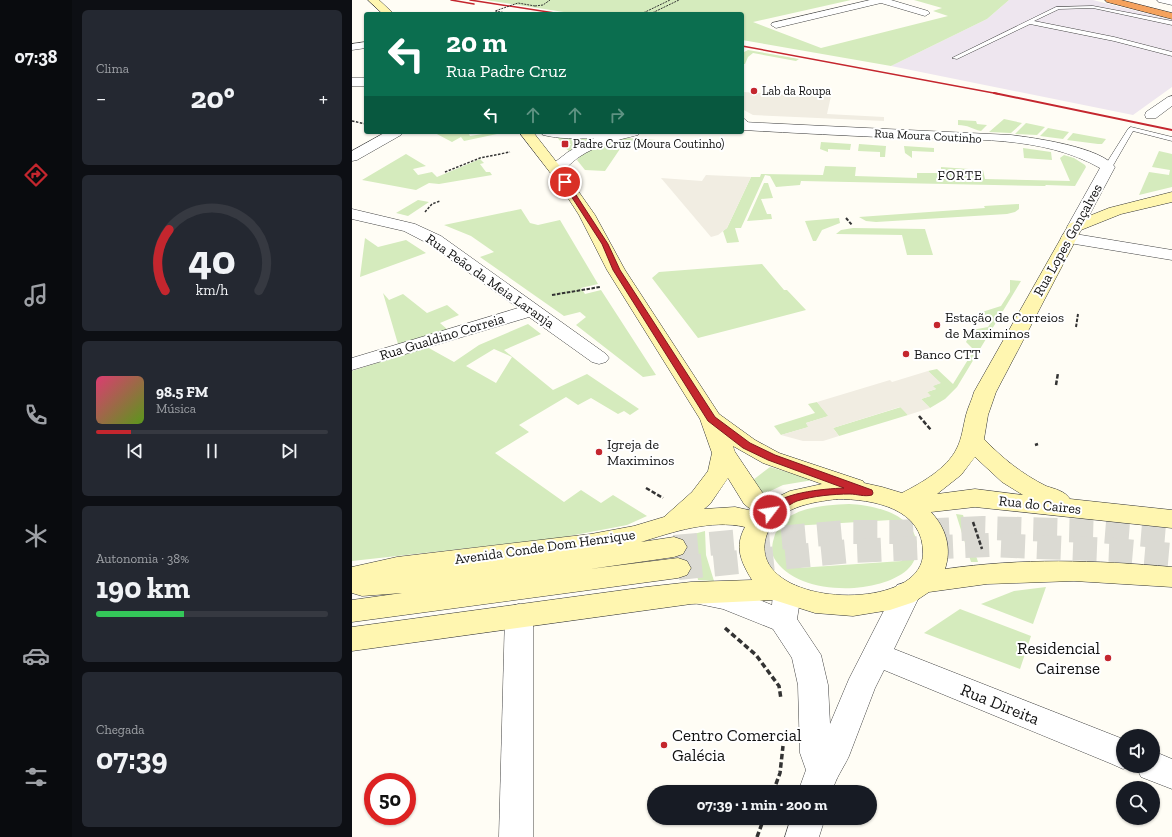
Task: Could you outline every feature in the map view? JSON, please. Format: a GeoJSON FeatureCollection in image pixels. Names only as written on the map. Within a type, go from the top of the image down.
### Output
{"type":"FeatureCollection","features":[{"type":"Feature","properties":{"kind":"highway"},"geometry":{"type":"LineString","coordinates":[[1110,0],[1172,16]]}},
{"type":"Feature","properties":{"kind":"highway"},"geometry":{"type":"LineString","coordinates":[[1131,0],[1172,10]]}},
{"type":"Feature","properties":{"kind":"street"},"geometry":{"type":"LineString","coordinates":[[377,3],[391,0]]}},
{"type":"Feature","properties":{"kind":"street"},"geometry":{"type":"LineString","coordinates":[[776,25],[882,0],[925,13]]}},
{"type":"Feature","properties":{"kind":"street"},"geometry":{"type":"LineString","coordinates":[[1162,0],[1172,2]]}},
{"type":"Feature","properties":{"kind":"street"},"geometry":{"type":"LineString","coordinates":[[377,3],[387,12]]}},
{"type":"Feature","properties":{"kind":"street"},"geometry":{"type":"LineString","coordinates":[[352,48],[364,45]]}},
{"type":"Feature","properties":{"kind":"street"},"geometry":{"type":"LineString","coordinates":[[352,48],[364,50]]}},
{"type":"Feature","properties":{"kind":"street"},"geometry":{"type":"LineString","coordinates":[[352,82],[364,82]]}},
{"type":"Feature","properties":{"kind":"street"},"geometry":{"type":"LineString","coordinates":[[1151,114],[1172,100]]}},
{"type":"Feature","properties":{"kind":"street","name":"Rua Moura Coutinho"},"geometry":{"type":"LineString","coordinates":[[744,124],[972,138],[1042,144],[1063,147],[1083,153],[1098,160],[1108,167]]}},
{"type":"Feature","properties":{"kind":"street"},"geometry":{"type":"LineString","coordinates":[[352,157],[392,134]]}},
{"type":"Feature","properties":{"kind":"street"},"geometry":{"type":"LineString","coordinates":[[515,134],[557,190],[595,246],[616,270],[711,419],[724,453],[765,517]]}},
{"type":"Feature","properties":{"kind":"street"},"geometry":{"type":"LineString","coordinates":[[528,134],[556,169],[593,224],[605,244],[616,270]]}},
{"type":"Feature","properties":{"kind":"street"},"geometry":{"type":"LineString","coordinates":[[566,134],[602,134]]}},
{"type":"Feature","properties":{"kind":"street"},"geometry":{"type":"LineString","coordinates":[[556,169],[569,156],[579,150],[592,144],[625,134]]}},
{"type":"Feature","properties":{"kind":"street","name":"Rua Lopes Gonçalves"},"geometry":{"type":"LineString","coordinates":[[906,505],[958,465],[966,453],[972,440],[977,415],[985,392],[1108,167]]}},
{"type":"Feature","properties":{"kind":"street"},"geometry":{"type":"LineString","coordinates":[[1072,233],[1115,211],[1172,197]]}},
{"type":"Feature","properties":{"kind":"street","name":"Rua Peão da Meia Laranja"},"geometry":{"type":"LineString","coordinates":[[352,214],[392,222],[418,231],[435,240],[599,358]]}},
{"type":"Feature","properties":{"kind":"street"},"geometry":{"type":"LineString","coordinates":[[1072,233],[1172,255]]}},
{"type":"Feature","properties":{"kind":"street","name":"Rua Gualdino Correia"},"geometry":{"type":"LineString","coordinates":[[352,364],[531,310]]}},
{"type":"Feature","properties":{"kind":"street"},"geometry":{"type":"LineString","coordinates":[[711,419],[747,445],[771,458],[868,493]]}},
{"type":"Feature","properties":{"kind":"street"},"geometry":{"type":"LineString","coordinates":[[972,440],[1003,472],[1046,496],[1081,509]]}},
{"type":"Feature","properties":{"kind":"street"},"geometry":{"type":"LineString","coordinates":[[675,546],[701,498],[719,473],[724,453]]}},
{"type":"Feature","properties":{"kind":"street"},"geometry":{"type":"LineString","coordinates":[[850,491],[876,493],[906,505],[926,521],[936,545],[936,559],[930,571],[914,588],[876,654],[860,688],[833,756],[818,781],[813,686],[806,655],[783,602],[756,566],[752,554],[752,540],[765,517],[777,507],[794,498],[814,494],[850,491]]}},
{"type":"Feature","properties":{"kind":"street","name":"Rua do Caires"},"geometry":{"type":"LineString","coordinates":[[906,505],[975,498],[1172,519]]}},
{"type":"Feature","properties":{"kind":"street","name":"Avenida Conde Dom Henrique"},"geometry":{"type":"LineString","coordinates":[[352,611],[675,546],[710,517],[765,517]]}},
{"type":"Feature","properties":{"kind":"street","name":"Avenida Conde Dom Henrique"},"geometry":{"type":"LineString","coordinates":[[352,577],[397,567],[591,543],[634,535],[675,546]]}},
{"type":"Feature","properties":{"kind":"street","name":"Avenida Conde Dom Henrique"},"geometry":{"type":"LineString","coordinates":[[352,586],[397,584],[530,568],[675,546]]}},
{"type":"Feature","properties":{"kind":"street"},"geometry":{"type":"LineString","coordinates":[[352,639],[519,615],[691,593],[726,599],[812,602],[834,605],[862,605],[886,600],[914,588],[954,577],[1031,571],[1096,571],[1172,577]]}},
{"type":"Feature","properties":{"kind":"street"},"geometry":{"type":"LineString","coordinates":[[516,837],[519,615]]}},
{"type":"Feature","properties":{"kind":"street","name":"Rua Direita"},"geometry":{"type":"LineString","coordinates":[[876,654],[1116,751]]}},
{"type":"Feature","properties":{"kind":"street"},"geometry":{"type":"LineString","coordinates":[[1160,769],[1172,774]]}},
{"type":"Feature","properties":{"kind":"street"},"geometry":{"type":"LineString","coordinates":[[802,837],[806,825]]}},
{"type":"Feature","properties":{"kind":"lane"},"geometry":{"type":"LineString","coordinates":[[955,58],[1058,8],[1092,7],[1172,23]]}},
{"type":"Feature","properties":{"kind":"lane"},"geometry":{"type":"LineString","coordinates":[[1030,22],[1114,39],[1172,54]]}},
{"type":"Feature","properties":{"kind":"lane","name":"Rua Lopes Gonçalves"},"geometry":{"type":"LineString","coordinates":[[1108,167],[1131,129],[1172,139]]}},
{"type":"Feature","properties":{"kind":"path"},"geometry":{"type":"LineString","coordinates":[[501,12],[495,11],[518,3],[535,6],[543,5],[550,0]]}},
{"type":"Feature","properties":{"kind":"path"},"geometry":{"type":"LineString","coordinates":[[645,12],[670,0]]}},
{"type":"Feature","properties":{"kind":"path"},"geometry":{"type":"LineString","coordinates":[[654,12],[679,0]]}},
{"type":"Feature","properties":{"kind":"path"},"geometry":{"type":"LineString","coordinates":[[353,120],[364,123]]}},
{"type":"Feature","properties":{"kind":"path"},"geometry":{"type":"LineString","coordinates":[[445,172],[480,158],[510,152]]}},
{"type":"Feature","properties":{"kind":"path"},"geometry":{"type":"LineString","coordinates":[[425,213],[427,208],[440,201]]}},
{"type":"Feature","properties":{"kind":"path"},"geometry":{"type":"LineString","coordinates":[[846,218],[852,225]]}},
{"type":"Feature","properties":{"kind":"path"},"geometry":{"type":"LineString","coordinates":[[583,291],[600,287]]}},
{"type":"Feature","properties":{"kind":"path"},"geometry":{"type":"LineString","coordinates":[[1076,327],[1078,314]]}},
{"type":"Feature","properties":{"kind":"path"},"geometry":{"type":"LineString","coordinates":[[1056,386],[1058,373]]}},
{"type":"Feature","properties":{"kind":"path"},"geometry":{"type":"LineString","coordinates":[[919,416],[931,430]]}},
{"type":"Feature","properties":{"kind":"path"},"geometry":{"type":"LineString","coordinates":[[646,488],[659,496]]}},
{"type":"Feature","properties":{"kind":"path"},"geometry":{"type":"LineString","coordinates":[[971,516],[984,553]]}},
{"type":"Feature","properties":{"kind":"path"},"geometry":{"type":"LineString","coordinates":[[718,625],[725,627],[756,655],[779,686],[782,701]]}},
{"type":"Feature","properties":{"kind":"path"},"geometry":{"type":"LineString","coordinates":[[776,785],[780,773],[784,738]]}},
{"type":"Feature","properties":{"kind":"path"},"geometry":{"type":"LineString","coordinates":[[757,837],[761,825]]}},
{"type":"Feature","properties":{"kind":"shaded area"},"geometry":{"type":"Polygon","coordinates":[[[1009,0],[1093,0],[1172,20],[1172,87],[1133,115],[891,66],[987,19],[1009,0]]]}},
{"type":"Feature","properties":{"kind":"shaded area"},"geometry":{"type":"Polygon","coordinates":[[[744,92],[831,96],[827,114],[884,117],[884,121],[753,115],[744,110],[744,92]]]}},
{"type":"Feature","properties":{"kind":"shaded area"},"geometry":{"type":"Polygon","coordinates":[[[706,175],[751,177],[727,228],[718,235],[711,237],[661,178],[702,181],[706,175]]]}},
{"type":"Feature","properties":{"kind":"shaded area"},"geometry":{"type":"Polygon","coordinates":[[[928,371],[941,383],[933,386],[936,389],[927,392],[931,396],[921,399],[930,408],[908,415],[900,407],[833,428],[839,436],[823,441],[803,441],[781,435],[808,427],[806,423],[828,416],[817,402],[890,380],[892,382],[928,371]]]}},
{"type":"Feature","properties":{"kind":"green space"},"geometry":{"type":"Polygon","coordinates":[[[485,0],[851,0],[753,22],[821,48],[948,16],[933,11],[942,8],[914,0],[1009,0],[987,19],[891,66],[744,40],[744,12],[564,12],[485,0]]]}},
{"type":"Feature","properties":{"kind":"green space"},"geometry":{"type":"Polygon","coordinates":[[[748,50],[799,59],[796,61],[753,53],[748,57],[744,64],[744,52],[748,50]]]}},
{"type":"Feature","properties":{"kind":"green space"},"geometry":{"type":"Polygon","coordinates":[[[1004,119],[1022,123],[1011,133],[989,132],[1004,119]]]}},
{"type":"Feature","properties":{"kind":"green space"},"geometry":{"type":"Polygon","coordinates":[[[958,120],[976,121],[977,124],[987,125],[981,131],[967,126],[958,125],[958,120]]]}},
{"type":"Feature","properties":{"kind":"green space"},"geometry":{"type":"Polygon","coordinates":[[[1026,123],[1045,127],[1037,135],[1015,134],[1026,123]]]}},
{"type":"Feature","properties":{"kind":"green space"},"geometry":{"type":"Polygon","coordinates":[[[1048,128],[1069,132],[1063,139],[1040,136],[1048,128]]]}},
{"type":"Feature","properties":{"kind":"green space"},"geometry":{"type":"Polygon","coordinates":[[[1073,133],[1106,139],[1102,144],[1067,140],[1073,133]]]}},
{"type":"Feature","properties":{"kind":"green space"},"geometry":{"type":"Polygon","coordinates":[[[437,134],[469,134],[470,136],[497,134],[464,141],[461,137],[452,142],[437,134]]]}},
{"type":"Feature","properties":{"kind":"green space"},"geometry":{"type":"Polygon","coordinates":[[[556,136],[593,137],[595,139],[569,151],[564,147],[571,145],[568,141],[561,142],[556,136]]]}},
{"type":"Feature","properties":{"kind":"green space"},"geometry":{"type":"Polygon","coordinates":[[[627,138],[656,140],[654,144],[624,143],[605,171],[585,170],[577,160],[582,155],[594,148],[627,138]]]}},
{"type":"Feature","properties":{"kind":"green space"},"geometry":{"type":"Polygon","coordinates":[[[821,142],[851,144],[850,150],[828,149],[828,152],[820,149],[821,142]]]}},
{"type":"Feature","properties":{"kind":"green space"},"geometry":{"type":"Polygon","coordinates":[[[859,144],[886,146],[885,157],[880,157],[880,152],[858,151],[859,144]]]}},
{"type":"Feature","properties":{"kind":"green space"},"geometry":{"type":"Polygon","coordinates":[[[904,146],[934,148],[934,152],[912,151],[912,158],[905,153],[904,146]]]}},
{"type":"Feature","properties":{"kind":"green space"},"geometry":{"type":"Polygon","coordinates":[[[1023,148],[1051,152],[1052,160],[1024,158],[1023,148]]]}},
{"type":"Feature","properties":{"kind":"green space"},"geometry":{"type":"Polygon","coordinates":[[[1159,151],[1172,154],[1172,187],[1139,195],[1149,172],[1169,175],[1170,170],[1152,167],[1159,151]]]}},
{"type":"Feature","properties":{"kind":"green space"},"geometry":{"type":"Polygon","coordinates":[[[406,154],[426,166],[413,169],[418,175],[432,172],[437,177],[480,159],[484,163],[480,164],[486,172],[490,172],[492,175],[439,184],[429,183],[416,190],[362,180],[406,154]]]}},
{"type":"Feature","properties":{"kind":"green space"},"geometry":{"type":"Polygon","coordinates":[[[1064,155],[1074,158],[1086,167],[1075,186],[801,181],[800,185],[776,187],[770,176],[765,175],[741,228],[735,228],[739,242],[727,243],[723,231],[727,228],[751,177],[760,177],[761,174],[823,175],[825,166],[856,167],[855,176],[917,178],[917,173],[941,173],[941,167],[983,170],[985,179],[1070,181],[1060,158],[1064,155]]]}},
{"type":"Feature","properties":{"kind":"green space"},"geometry":{"type":"Polygon","coordinates":[[[764,183],[768,183],[773,198],[761,199],[767,214],[771,214],[772,219],[747,221],[764,183]]]}},
{"type":"Feature","properties":{"kind":"green space"},"geometry":{"type":"Polygon","coordinates":[[[418,200],[429,202],[408,216],[396,213],[418,200]]]}},
{"type":"Feature","properties":{"kind":"green space"},"geometry":{"type":"Polygon","coordinates":[[[1019,204],[1019,209],[1015,212],[1007,214],[876,222],[866,221],[859,217],[985,208],[984,206],[1019,204]]]}},
{"type":"Feature","properties":{"kind":"green space"},"geometry":{"type":"Polygon","coordinates":[[[521,209],[530,223],[538,225],[560,220],[598,284],[581,288],[585,294],[601,290],[656,375],[643,377],[576,325],[586,317],[580,312],[564,316],[480,257],[494,252],[471,236],[444,225],[521,209]]]}},
{"type":"Feature","properties":{"kind":"green space"},"geometry":{"type":"Polygon","coordinates":[[[839,218],[840,223],[822,230],[816,241],[813,241],[805,221],[839,218]]]}},
{"type":"Feature","properties":{"kind":"green space"},"geometry":{"type":"Polygon","coordinates":[[[853,228],[925,229],[933,255],[907,255],[902,235],[836,234],[841,230],[853,228]]]}},
{"type":"Feature","properties":{"kind":"green space"},"geometry":{"type":"Polygon","coordinates":[[[365,238],[378,247],[406,240],[426,253],[360,277],[365,238]]]}},
{"type":"Feature","properties":{"kind":"green space"},"geometry":{"type":"Polygon","coordinates":[[[762,264],[784,290],[787,290],[806,310],[698,338],[652,278],[659,272],[762,264]]]}},
{"type":"Feature","properties":{"kind":"green space"},"geometry":{"type":"Polygon","coordinates":[[[1010,280],[1021,281],[957,387],[945,399],[930,408],[921,399],[930,396],[927,392],[936,389],[932,386],[940,383],[928,371],[937,369],[953,384],[974,350],[966,342],[972,330],[988,327],[992,321],[982,312],[1001,306],[1010,292],[1010,280]]]}},
{"type":"Feature","properties":{"kind":"green space"},"geometry":{"type":"Polygon","coordinates":[[[383,293],[389,300],[403,294],[427,313],[447,305],[459,315],[440,323],[448,330],[398,344],[383,293]]]}},
{"type":"Feature","properties":{"kind":"green space"},"geometry":{"type":"Polygon","coordinates":[[[528,324],[541,334],[504,350],[553,390],[587,374],[639,409],[630,415],[624,411],[618,414],[591,398],[578,405],[566,397],[519,425],[529,432],[495,453],[564,502],[581,490],[601,503],[613,495],[647,516],[627,525],[559,538],[352,561],[352,371],[427,347],[454,362],[479,345],[528,324]],[[494,349],[466,366],[496,383],[512,357],[494,349]]]}},
{"type":"Feature","properties":{"kind":"green space"},"geometry":{"type":"Polygon","coordinates":[[[817,402],[829,416],[806,423],[809,427],[781,435],[774,426],[815,413],[808,404],[817,402]]]}},
{"type":"Feature","properties":{"kind":"green space"},"geometry":{"type":"Polygon","coordinates":[[[901,407],[908,415],[839,436],[833,428],[901,407]]]}},
{"type":"Feature","properties":{"kind":"green space"},"geometry":{"type":"Polygon","coordinates":[[[770,467],[813,480],[783,485],[758,497],[753,480],[770,467]]]}},
{"type":"Feature","properties":{"kind":"green space"},"geometry":{"type":"Polygon","coordinates":[[[849,504],[870,506],[892,513],[902,519],[909,526],[915,535],[917,546],[915,559],[907,570],[894,579],[877,584],[858,588],[838,588],[800,580],[785,570],[774,558],[772,553],[773,540],[778,528],[785,520],[794,514],[816,507],[849,504]],[[891,520],[792,526],[798,568],[902,561],[891,520]]]}},
{"type":"Feature","properties":{"kind":"green space"},"geometry":{"type":"Polygon","coordinates":[[[956,514],[963,515],[978,562],[971,562],[956,514]]]}},
{"type":"Feature","properties":{"kind":"green space"},"geometry":{"type":"Polygon","coordinates":[[[705,531],[706,555],[714,581],[698,580],[690,535],[705,531]]]}},
{"type":"Feature","properties":{"kind":"green space"},"geometry":{"type":"Polygon","coordinates":[[[1046,587],[1033,624],[981,604],[1014,591],[1046,587]]]}},
{"type":"Feature","properties":{"kind":"green space"},"geometry":{"type":"Polygon","coordinates":[[[960,609],[1031,636],[1020,669],[924,633],[960,609]]]}},
{"type":"Feature","properties":{"kind":"tunnel"},"geometry":{"type":"LineString","coordinates":[[674,547],[846,532],[894,532],[983,528],[1097,531],[1172,537]]}},
{"type":"Feature","properties":{"kind":"tunnel"},"geometry":{"type":"LineString","coordinates":[[678,568],[850,551],[990,545],[1114,550],[1172,555]]}},
{"type":"Feature","properties":{"kind":"railway"},"geometry":{"type":"LineString","coordinates":[[451,0],[474,4]]}},
{"type":"Feature","properties":{"kind":"railway"},"geometry":{"type":"LineString","coordinates":[[470,0],[548,12]]}},
{"type":"Feature","properties":{"kind":"railway"},"geometry":{"type":"LineString","coordinates":[[744,46],[997,94]]}},
{"type":"Feature","properties":{"kind":"railway"},"geometry":{"type":"LineString","coordinates":[[997,94],[1172,130]]}},
{"type":"Feature","properties":{"kind":"place","name":"Lab da Roupa"},"geometry":{"type":"Point","coordinates":[754,91]}},
{"type":"Feature","properties":{"kind":"place","name":"Padre Cruz (Moura Coutinho)"},"geometry":{"type":"Point","coordinates":[565,144]}},
{"type":"Feature","properties":{"kind":"place","name":"Estação de Correios de Maximinos"},"geometry":{"type":"Point","coordinates":[937,325]}},
{"type":"Feature","properties":{"kind":"place","name":"Banco CTT"},"geometry":{"type":"Point","coordinates":[906,354]}},
{"type":"Feature","properties":{"kind":"place","name":"Igreja de Maximinos"},"geometry":{"type":"Point","coordinates":[599,452]}},
{"type":"Feature","properties":{"kind":"place","name":"Residencial Cairense"},"geometry":{"type":"Point","coordinates":[1108,658]}},
{"type":"Feature","properties":{"kind":"place","name":"Centro Comercial Galécia"},"geometry":{"type":"Point","coordinates":[664,745]}},
{"type":"Feature","properties":{"kind":"district","name":"FORTE"},"geometry":{"type":"Point","coordinates":[960,175]}},
{"type":"Feature","properties":{"kind":"route"},"geometry":{"type":"LineString","coordinates":[[565,182],[605,244],[616,270],[711,419],[747,445],[771,458],[868,493],[837,491],[814,494],[794,498],[770,512]]}}]}
